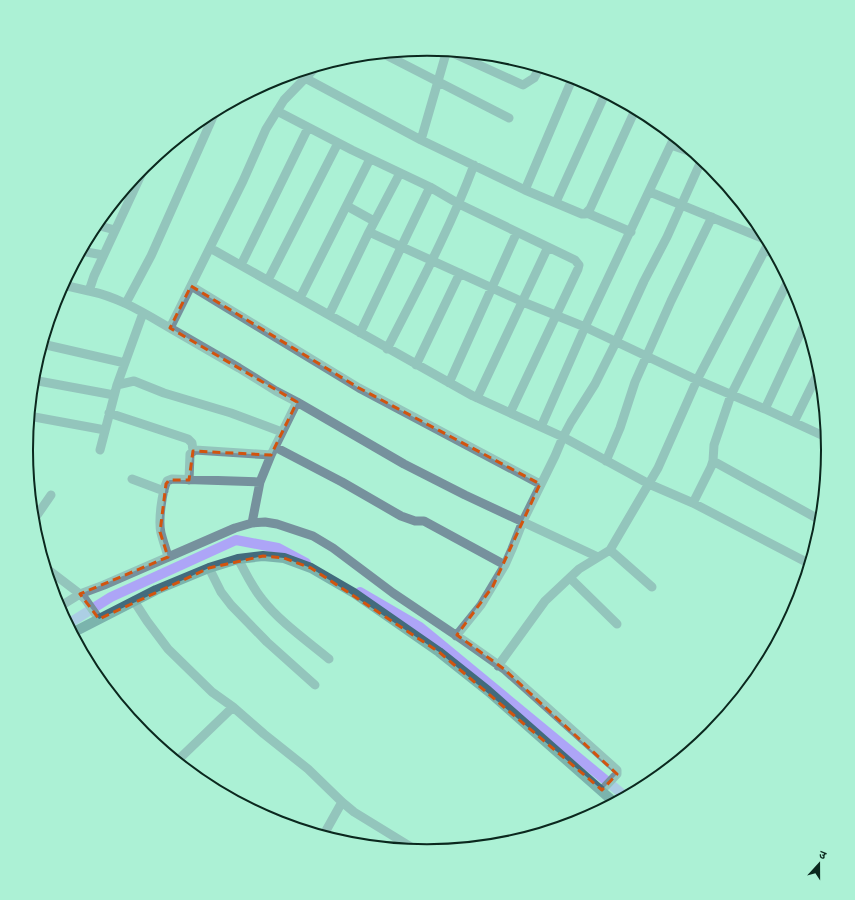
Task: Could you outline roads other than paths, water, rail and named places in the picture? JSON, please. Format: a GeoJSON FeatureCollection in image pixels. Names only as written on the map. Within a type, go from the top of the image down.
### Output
{"type":"FeatureCollection","features":[{"type":"Feature","properties":{"kind":"street"},"geometry":{"type":"LineString","coordinates":[[421,140],[446,56]]}},
{"type":"Feature","properties":{"kind":"street"},"geometry":{"type":"LineString","coordinates":[[391,57],[509,118]]}},
{"type":"Feature","properties":{"kind":"street"},"geometry":{"type":"LineString","coordinates":[[460,57],[523,85],[534,78],[538,71]]}},
{"type":"Feature","properties":{"kind":"street"},"geometry":{"type":"LineString","coordinates":[[170,328],[210,248],[266,129],[276,111],[291,92],[309,74]]}},
{"type":"Feature","properties":{"kind":"street"},"geometry":{"type":"LineString","coordinates":[[305,78],[421,140],[525,190],[582,214],[587,213],[631,232]]}},
{"type":"Feature","properties":{"kind":"street"},"geometry":{"type":"LineString","coordinates":[[525,190],[571,83]]}},
{"type":"Feature","properties":{"kind":"street"},"geometry":{"type":"LineString","coordinates":[[556,202],[604,97]]}},
{"type":"Feature","properties":{"kind":"street"},"geometry":{"type":"LineString","coordinates":[[276,111],[370,159],[430,187],[459,204],[575,260],[579,265],[557,316],[510,413]]}},
{"type":"Feature","properties":{"kind":"street"},"geometry":{"type":"LineString","coordinates":[[587,213],[634,113]]}},
{"type":"Feature","properties":{"kind":"street"},"geometry":{"type":"LineString","coordinates":[[126,303],[151,256],[212,120]]}},
{"type":"Feature","properties":{"kind":"street"},"geometry":{"type":"LineString","coordinates":[[241,265],[308,128]]}},
{"type":"Feature","properties":{"kind":"street"},"geometry":{"type":"LineString","coordinates":[[541,427],[585,327],[673,141]]}},
{"type":"Feature","properties":{"kind":"street"},"geometry":{"type":"LineString","coordinates":[[268,280],[338,143]]}},
{"type":"Feature","properties":{"kind":"street"},"geometry":{"type":"LineString","coordinates":[[671,145],[683,149]]}},
{"type":"Feature","properties":{"kind":"street"},"geometry":{"type":"LineString","coordinates":[[300,298],[370,159]]}},
{"type":"Feature","properties":{"kind":"street"},"geometry":{"type":"LineString","coordinates":[[456,636],[481,605],[505,565],[523,521],[570,422],[595,384],[682,205],[699,164]]}},
{"type":"Feature","properties":{"kind":"street"},"geometry":{"type":"LineString","coordinates":[[387,349],[433,261],[459,204],[474,165]]}},
{"type":"Feature","properties":{"kind":"street"},"geometry":{"type":"LineString","coordinates":[[329,315],[374,221],[400,173]]}},
{"type":"Feature","properties":{"kind":"street"},"geometry":{"type":"LineString","coordinates":[[360,333],[430,187]]}},
{"type":"Feature","properties":{"kind":"street"},"geometry":{"type":"LineString","coordinates":[[650,192],[762,241]]}},
{"type":"Feature","properties":{"kind":"street"},"geometry":{"type":"LineString","coordinates":[[89,291],[94,276],[115,230],[126,196]]}},
{"type":"Feature","properties":{"kind":"street"},"geometry":{"type":"LineString","coordinates":[[346,206],[374,221]]}},
{"type":"Feature","properties":{"kind":"street"},"geometry":{"type":"LineString","coordinates":[[606,461],[620,428],[635,382],[671,301],[712,218]]}},
{"type":"Feature","properties":{"kind":"street"},"geometry":{"type":"LineString","coordinates":[[102,227],[115,230]]}},
{"type":"Feature","properties":{"kind":"street"},"geometry":{"type":"LineString","coordinates":[[369,232],[523,302],[585,327],[697,380],[821,434]]}},
{"type":"Feature","properties":{"kind":"street"},"geometry":{"type":"LineString","coordinates":[[449,383],[517,232]]}},
{"type":"Feature","properties":{"kind":"street"},"geometry":{"type":"LineString","coordinates":[[477,398],[548,247]]}},
{"type":"Feature","properties":{"kind":"street"},"geometry":{"type":"LineString","coordinates":[[210,248],[300,298],[416,366],[477,398],[563,437],[649,484],[693,503],[806,562]]}},
{"type":"Feature","properties":{"kind":"street"},"geometry":{"type":"LineString","coordinates":[[498,666],[545,601],[579,569],[610,550],[658,468],[697,380],[766,248]]}},
{"type":"Feature","properties":{"kind":"street"},"geometry":{"type":"LineString","coordinates":[[87,252],[103,255]]}},
{"type":"Feature","properties":{"kind":"street"},"geometry":{"type":"LineString","coordinates":[[416,366],[460,273]]}},
{"type":"Feature","properties":{"kind":"street"},"geometry":{"type":"LineString","coordinates":[[69,286],[101,294],[126,303],[404,464],[465,495],[598,557]]}},
{"type":"Feature","properties":{"kind":"street"},"geometry":{"type":"LineString","coordinates":[[191,286],[359,388],[540,484]]}},
{"type":"Feature","properties":{"kind":"street"},"geometry":{"type":"LineString","coordinates":[[693,503],[713,461],[714,445],[731,395],[786,286]]}},
{"type":"Feature","properties":{"kind":"street"},"geometry":{"type":"LineString","coordinates":[[100,450],[117,385],[144,313]]}},
{"type":"Feature","properties":{"kind":"street"},"geometry":{"type":"LineString","coordinates":[[765,409],[803,328]]}},
{"type":"Feature","properties":{"kind":"street"},"geometry":{"type":"LineString","coordinates":[[47,345],[126,363]]}},
{"type":"Feature","properties":{"kind":"street"},"geometry":{"type":"LineString","coordinates":[[794,422],[815,379]]}},
{"type":"Feature","properties":{"kind":"street"},"geometry":{"type":"LineString","coordinates":[[39,381],[114,396]]}},
{"type":"Feature","properties":{"kind":"street"},"geometry":{"type":"LineString","coordinates":[[117,385],[134,381],[164,393],[231,413],[282,432]]}},
{"type":"Feature","properties":{"kind":"street"},"geometry":{"type":"LineString","coordinates":[[252,523],[260,482],[273,451],[297,402]]}},
{"type":"Feature","properties":{"kind":"street"},"geometry":{"type":"LineString","coordinates":[[110,413],[188,439],[192,443],[193,451],[189,458],[189,480]]}},
{"type":"Feature","properties":{"kind":"street"},"geometry":{"type":"LineString","coordinates":[[35,417],[105,430]]}},
{"type":"Feature","properties":{"kind":"street"},"geometry":{"type":"LineString","coordinates":[[193,451],[273,451],[336,479],[401,516],[415,521],[424,521],[505,565]]}},
{"type":"Feature","properties":{"kind":"street"},"geometry":{"type":"LineString","coordinates":[[713,461],[816,518]]}},
{"type":"Feature","properties":{"kind":"street"},"geometry":{"type":"LineString","coordinates":[[132,479],[164,491]]}},
{"type":"Feature","properties":{"kind":"street"},"geometry":{"type":"LineString","coordinates":[[168,557],[160,532],[160,520],[164,491],[169,480],[260,482]]}},
{"type":"Feature","properties":{"kind":"street"},"geometry":{"type":"LineString","coordinates":[[38,514],[52,495]]}},
{"type":"Feature","properties":{"kind":"street"},"geometry":{"type":"LineString","coordinates":[[65,605],[221,533],[252,523],[265,522],[277,524],[313,536],[342,555],[392,593],[498,666],[617,770],[618,772],[616,775],[604,787]]}},
{"type":"Feature","properties":{"kind":"street"},"geometry":{"type":"LineString","coordinates":[[610,550],[652,586]]}},
{"type":"Feature","properties":{"kind":"street"},"geometry":{"type":"LineString","coordinates":[[77,630],[97,616],[209,568],[238,559],[263,556],[284,558],[311,568],[354,593],[440,652],[604,787],[612,799]]}},
{"type":"Feature","properties":{"kind":"street"},"geometry":{"type":"LineString","coordinates":[[238,559],[254,587],[275,614],[329,659]]}},
{"type":"Feature","properties":{"kind":"street"},"geometry":{"type":"LineString","coordinates":[[209,568],[221,592],[231,605],[267,642],[315,685]]}},
{"type":"Feature","properties":{"kind":"street"},"geometry":{"type":"LineString","coordinates":[[53,573],[83,596],[97,616]]}},
{"type":"Feature","properties":{"kind":"street"},"geometry":{"type":"LineString","coordinates":[[570,578],[617,624]]}},
{"type":"Feature","properties":{"kind":"street"},"geometry":{"type":"LineString","coordinates":[[134,601],[168,649],[212,692],[233,707],[308,769],[354,812],[406,844]]}},
{"type":"Feature","properties":{"kind":"street"},"geometry":{"type":"LineString","coordinates":[[181,758],[233,707]]}},
{"type":"Feature","properties":{"kind":"street"},"geometry":{"type":"LineString","coordinates":[[326,831],[342,802]]}},
{"type":"Feature","properties":{"kind":"waterway"},"geometry":{"type":"LineString","coordinates":[[73,621],[111,597],[236,540],[278,548],[306,563]]}},
{"type":"Feature","properties":{"kind":"waterway"},"geometry":{"type":"LineString","coordinates":[[360,592],[420,627],[622,794]]}}]}
